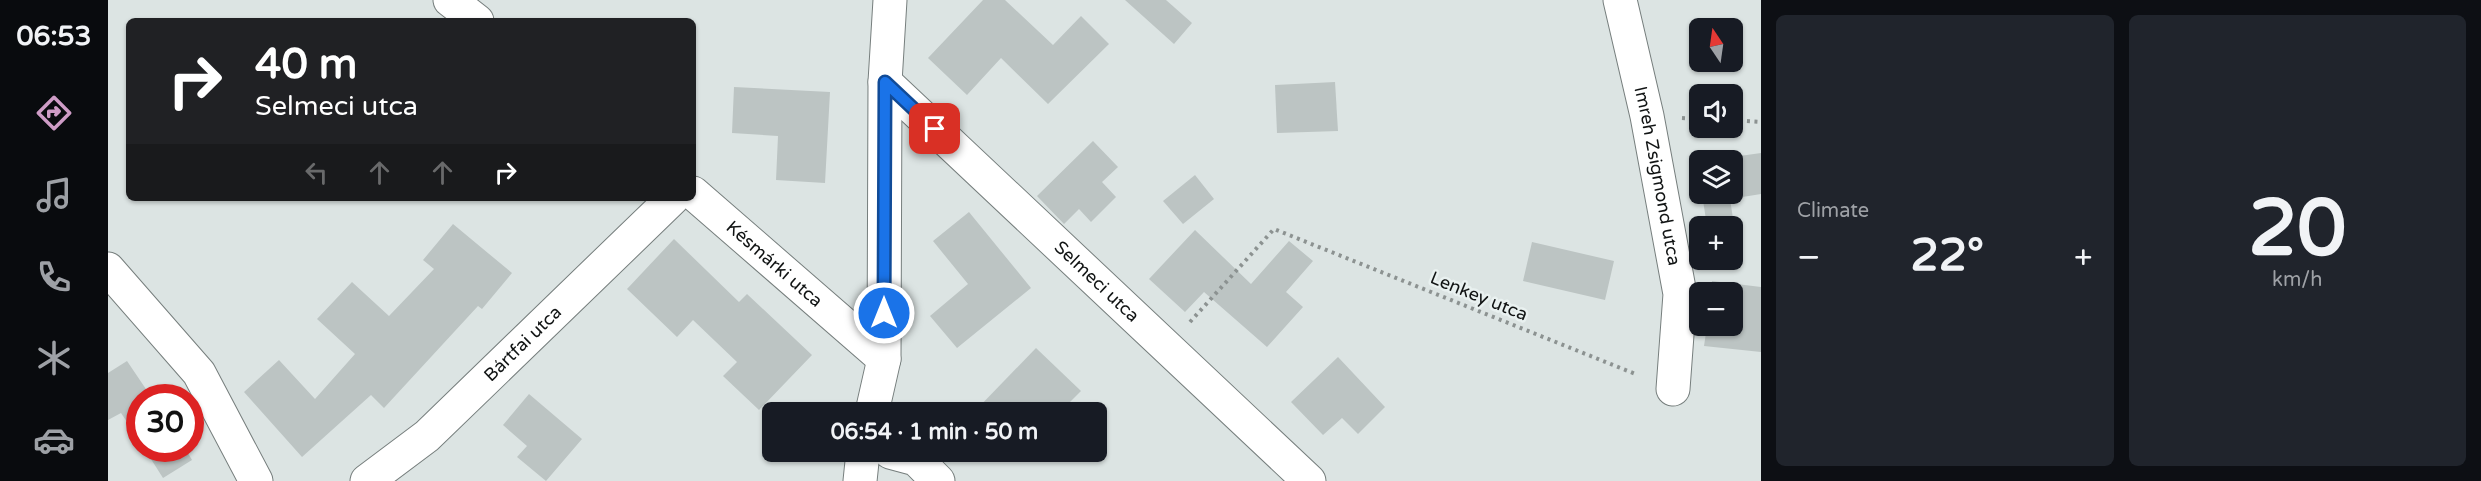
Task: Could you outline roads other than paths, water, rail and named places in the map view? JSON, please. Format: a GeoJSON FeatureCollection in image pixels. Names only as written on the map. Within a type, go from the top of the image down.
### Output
{"type":"FeatureCollection","features":[{"type":"Feature","properties":{"kind":"street"},"geometry":{"type":"LineString","coordinates":[[450,0],[473,18]]}},
{"type":"Feature","properties":{"kind":"street"},"geometry":{"type":"LineString","coordinates":[[874,402],[884,359],[885,82],[890,0]]}},
{"type":"Feature","properties":{"kind":"street","name":"Imreh Zsigmond utca"},"geometry":{"type":"LineString","coordinates":[[1620,0],[1647,116],[1680,294],[1672,389]]}},
{"type":"Feature","properties":{"kind":"street","name":"Selmeci utca"},"geometry":{"type":"LineString","coordinates":[[885,82],[1309,481]]}},
{"type":"Feature","properties":{"kind":"street","name":"Késmárki utca"},"geometry":{"type":"LineString","coordinates":[[696,196],[884,359]]}},
{"type":"Feature","properties":{"kind":"street","name":"Bártfai utca"},"geometry":{"type":"LineString","coordinates":[[367,481],[427,436],[670,201]]}},
{"type":"Feature","properties":{"kind":"street"},"geometry":{"type":"LineString","coordinates":[[108,269],[199,373],[256,481]]}},
{"type":"Feature","properties":{"kind":"street"},"geometry":{"type":"LineString","coordinates":[[860,481],[863,462]]}},
{"type":"Feature","properties":{"kind":"street"},"geometry":{"type":"LineString","coordinates":[[919,462],[938,481]]}}]}
